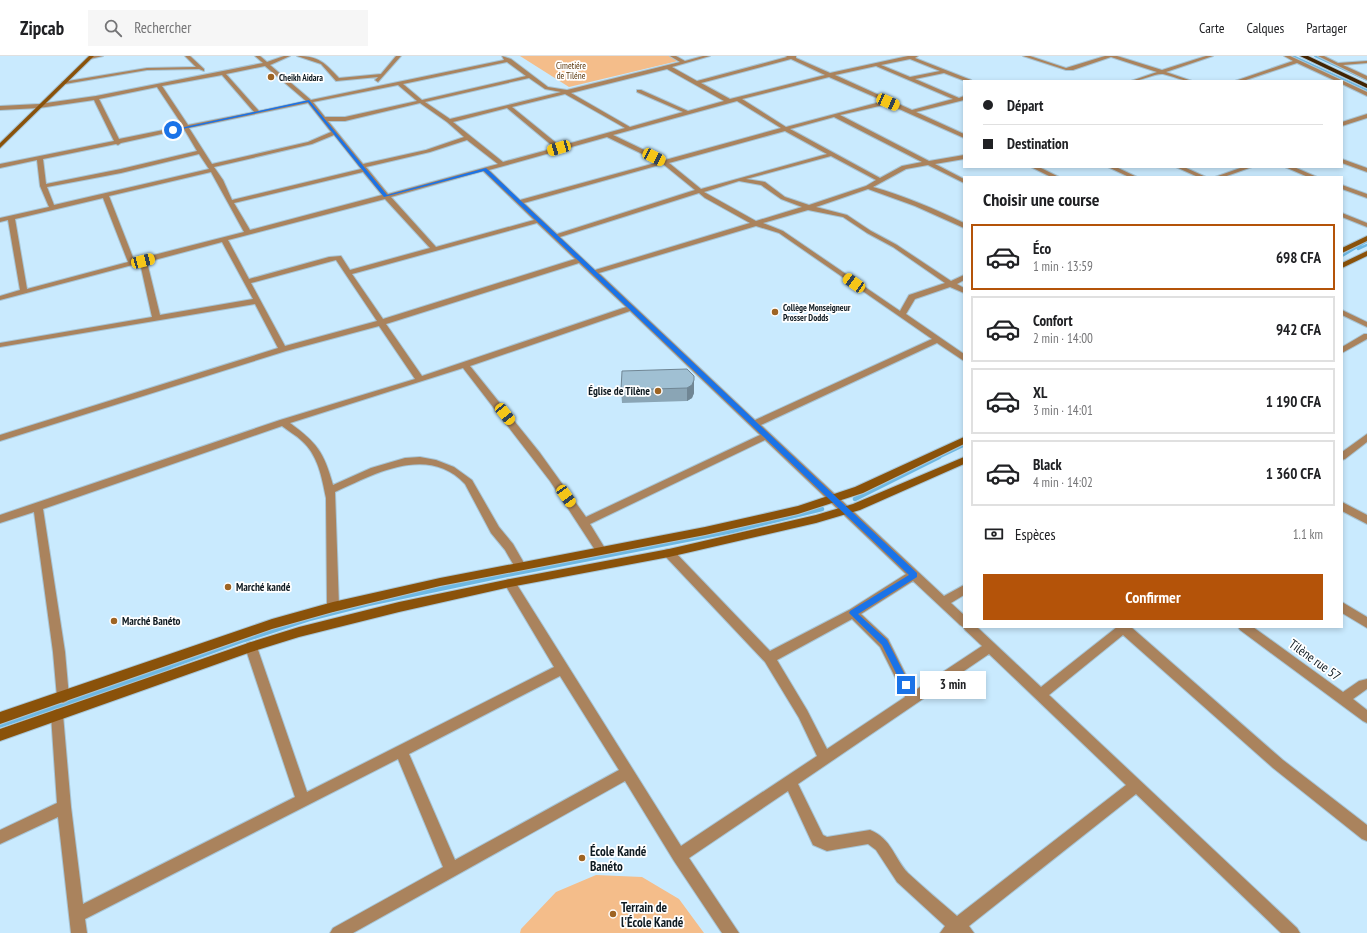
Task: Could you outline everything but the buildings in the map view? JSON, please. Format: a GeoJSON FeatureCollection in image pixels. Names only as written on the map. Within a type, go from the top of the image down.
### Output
{"type":"FeatureCollection","features":[{"type":"Feature","properties":{"kind":"highway"},"geometry":{"type":"LineString","coordinates":[[1303,56],[1367,86]]}},
{"type":"Feature","properties":{"kind":"street"},"geometry":{"type":"LineString","coordinates":[[0,146],[39,106],[91,57],[101,56]]}},
{"type":"Feature","properties":{"kind":"street"},"geometry":{"type":"LineString","coordinates":[[187,56],[208,76]]}},
{"type":"Feature","properties":{"kind":"street"},"geometry":{"type":"LineString","coordinates":[[257,56],[309,101],[386,196],[435,250]]}},
{"type":"Feature","properties":{"kind":"street"},"geometry":{"type":"LineString","coordinates":[[0,108],[39,106],[96,98],[267,64],[288,56]]}},
{"type":"Feature","properties":{"kind":"street"},"geometry":{"type":"LineString","coordinates":[[299,56],[322,63],[338,80],[382,75]]}},
{"type":"Feature","properties":{"kind":"street"},"geometry":{"type":"LineString","coordinates":[[372,88],[399,56]]}},
{"type":"Feature","properties":{"kind":"street"},"geometry":{"type":"LineString","coordinates":[[503,56],[547,88],[564,91],[630,129]]}},
{"type":"Feature","properties":{"kind":"street"},"geometry":{"type":"LineString","coordinates":[[672,56],[684,62]]}},
{"type":"Feature","properties":{"kind":"street"},"geometry":{"type":"LineString","coordinates":[[449,121],[708,56]]}},
{"type":"Feature","properties":{"kind":"street"},"geometry":{"type":"LineString","coordinates":[[695,83],[798,56]]}},
{"type":"Feature","properties":{"kind":"street"},"geometry":{"type":"LineString","coordinates":[[1025,56],[1066,69],[1071,69],[1111,56],[1186,80]]}},
{"type":"Feature","properties":{"kind":"street"},"geometry":{"type":"LineString","coordinates":[[1137,80],[1211,56]]}},
{"type":"Feature","properties":{"kind":"street"},"geometry":{"type":"LineString","coordinates":[[1286,56],[1338,80]]}},
{"type":"Feature","properties":{"kind":"street"},"geometry":{"type":"LineString","coordinates":[[1320,56],[1367,78]]}},
{"type":"Feature","properties":{"kind":"street"},"geometry":{"type":"LineString","coordinates":[[790,57],[962,134]]}},
{"type":"Feature","properties":{"kind":"street"},"geometry":{"type":"LineString","coordinates":[[0,298],[386,196],[687,112],[829,75],[913,57],[967,80]]}},
{"type":"Feature","properties":{"kind":"street"},"geometry":{"type":"LineString","coordinates":[[0,166],[118,143],[186,127],[509,60]]}},
{"type":"Feature","properties":{"kind":"street"},"geometry":{"type":"LineString","coordinates":[[1241,80],[1297,61]]}},
{"type":"Feature","properties":{"kind":"street"},"geometry":{"type":"LineString","coordinates":[[1338,64],[1367,62]]}},
{"type":"Feature","properties":{"kind":"street"},"geometry":{"type":"LineString","coordinates":[[877,65],[957,99]]}},
{"type":"Feature","properties":{"kind":"street"},"geometry":{"type":"LineString","coordinates":[[668,67],[729,101]]}},
{"type":"Feature","properties":{"kind":"street"},"geometry":{"type":"LineString","coordinates":[[65,82],[147,69],[200,68]]}},
{"type":"Feature","properties":{"kind":"street"},"geometry":{"type":"LineString","coordinates":[[910,79],[945,71]]}},
{"type":"Feature","properties":{"kind":"street"},"geometry":{"type":"LineString","coordinates":[[223,73],[257,112]]}},
{"type":"Feature","properties":{"kind":"street"},"geometry":{"type":"LineString","coordinates":[[323,119],[345,119],[530,76]]}},
{"type":"Feature","properties":{"kind":"street"},"geometry":{"type":"LineString","coordinates":[[378,80],[397,83],[449,121],[468,138],[502,164]]}},
{"type":"Feature","properties":{"kind":"street"},"geometry":{"type":"LineString","coordinates":[[1343,82],[1367,94]]}},
{"type":"Feature","properties":{"kind":"street"},"geometry":{"type":"LineString","coordinates":[[158,85],[186,127],[200,152],[220,180],[230,202],[248,233]]}},
{"type":"Feature","properties":{"kind":"street"},"geometry":{"type":"LineString","coordinates":[[639,91],[687,112]]}},
{"type":"Feature","properties":{"kind":"street"},"geometry":{"type":"LineString","coordinates":[[96,98],[118,143]]}},
{"type":"Feature","properties":{"kind":"street"},"geometry":{"type":"LineString","coordinates":[[911,112],[963,98]]}},
{"type":"Feature","properties":{"kind":"street"},"geometry":{"type":"LineString","coordinates":[[738,99],[786,129],[880,180]]}},
{"type":"Feature","properties":{"kind":"street"},"geometry":{"type":"LineString","coordinates":[[519,202],[835,115],[888,102]]}},
{"type":"Feature","properties":{"kind":"street"},"geometry":{"type":"LineString","coordinates":[[508,106],[559,148]]}},
{"type":"Feature","properties":{"kind":"street"},"geometry":{"type":"LineString","coordinates":[[835,115],[963,180]]}},
{"type":"Feature","properties":{"kind":"street"},"geometry":{"type":"LineString","coordinates":[[1343,124],[1367,116]]}},
{"type":"Feature","properties":{"kind":"street"},"geometry":{"type":"LineString","coordinates":[[0,220],[105,195],[310,142],[333,131],[345,119]]}},
{"type":"Feature","properties":{"kind":"street"},"geometry":{"type":"LineString","coordinates":[[608,135],[664,162],[708,197],[755,224],[781,232],[963,357]]}},
{"type":"Feature","properties":{"kind":"street"},"geometry":{"type":"LineString","coordinates":[[230,202],[428,151],[468,138]]}},
{"type":"Feature","properties":{"kind":"street"},"geometry":{"type":"LineString","coordinates":[[44,186],[121,171],[200,152]]}},
{"type":"Feature","properties":{"kind":"street"},"geometry":{"type":"LineString","coordinates":[[556,236],[738,179],[832,154]]}},
{"type":"Feature","properties":{"kind":"street"},"geometry":{"type":"LineString","coordinates":[[593,273],[810,208],[868,187],[904,168],[963,157]]}},
{"type":"Feature","properties":{"kind":"street"},"geometry":{"type":"LineString","coordinates":[[40,158],[42,181],[46,199],[52,207]]}},
{"type":"Feature","properties":{"kind":"street"},"geometry":{"type":"LineString","coordinates":[[1343,161],[1367,170]]}},
{"type":"Feature","properties":{"kind":"street"},"geometry":{"type":"LineString","coordinates":[[1036,168],[1054,176]]}},
{"type":"Feature","properties":{"kind":"street"},"geometry":{"type":"LineString","coordinates":[[1113,168],[1132,176]]}},
{"type":"Feature","properties":{"kind":"street"},"geometry":{"type":"LineString","coordinates":[[1181,168],[1201,176]]}},
{"type":"Feature","properties":{"kind":"street"},"geometry":{"type":"LineString","coordinates":[[1222,176],[1246,168]]}},
{"type":"Feature","properties":{"kind":"street"},"geometry":{"type":"LineString","coordinates":[[1291,168],[1311,176]]}},
{"type":"Feature","properties":{"kind":"street"},"geometry":{"type":"LineString","coordinates":[[484,169],[963,621]]}},
{"type":"Feature","properties":{"kind":"street"},"geometry":{"type":"LineString","coordinates":[[762,172],[763,183]]}},
{"type":"Feature","properties":{"kind":"street"},"geometry":{"type":"LineString","coordinates":[[1233,173],[1240,176]]}},
{"type":"Feature","properties":{"kind":"street"},"geometry":{"type":"LineString","coordinates":[[738,179],[763,183],[783,198],[810,208],[846,216],[963,290]]}},
{"type":"Feature","properties":{"kind":"street"},"geometry":{"type":"LineString","coordinates":[[868,187],[916,203],[963,226]]}},
{"type":"Feature","properties":{"kind":"street"},"geometry":{"type":"LineString","coordinates":[[1343,187],[1367,196]]}},
{"type":"Feature","properties":{"kind":"street"},"geometry":{"type":"LineString","coordinates":[[105,195],[132,264]]}},
{"type":"Feature","properties":{"kind":"street"},"geometry":{"type":"LineString","coordinates":[[1343,215],[1367,225]]}},
{"type":"Feature","properties":{"kind":"street"},"geometry":{"type":"LineString","coordinates":[[11,217],[24,292]]}},
{"type":"Feature","properties":{"kind":"street"},"geometry":{"type":"LineString","coordinates":[[348,273],[538,221]]}},
{"type":"Feature","properties":{"kind":"street"},"geometry":{"type":"LineString","coordinates":[[1343,250],[1367,238]]}},
{"type":"Feature","properties":{"kind":"street"},"geometry":{"type":"LineString","coordinates":[[224,239],[283,349]]}},
{"type":"Feature","properties":{"kind":"street"},"geometry":{"type":"LineString","coordinates":[[1343,265],[1367,253]]}},
{"type":"Feature","properties":{"kind":"street"},"geometry":{"type":"LineString","coordinates":[[246,282],[338,258],[380,323],[420,380]]}},
{"type":"Feature","properties":{"kind":"street"},"geometry":{"type":"LineString","coordinates":[[0,438],[283,349],[380,323],[580,260]]}},
{"type":"Feature","properties":{"kind":"street"},"geometry":{"type":"LineString","coordinates":[[143,261],[156,317]]}},
{"type":"Feature","properties":{"kind":"street"},"geometry":{"type":"LineString","coordinates":[[901,316],[912,297],[951,284],[963,278]]}},
{"type":"Feature","properties":{"kind":"street"},"geometry":{"type":"LineString","coordinates":[[0,345],[156,317],[257,301]]}},
{"type":"Feature","properties":{"kind":"street"},"geometry":{"type":"LineString","coordinates":[[0,519],[38,508],[283,422],[420,380],[631,308]]}},
{"type":"Feature","properties":{"kind":"street"},"geometry":{"type":"LineString","coordinates":[[1343,313],[1367,325]]}},
{"type":"Feature","properties":{"kind":"street"},"geometry":{"type":"LineString","coordinates":[[1343,350],[1367,336]]}},
{"type":"Feature","properties":{"kind":"street"},"geometry":{"type":"LineString","coordinates":[[754,424],[937,340]]}},
{"type":"Feature","properties":{"kind":"street"},"geometry":{"type":"LineString","coordinates":[[465,364],[531,446],[584,522],[600,550]]}},
{"type":"Feature","properties":{"kind":"street"},"geometry":{"type":"LineString","coordinates":[[283,422],[305,439],[318,455],[330,490],[333,607]]}},
{"type":"Feature","properties":{"kind":"street"},"geometry":{"type":"LineString","coordinates":[[584,522],[767,435]]}},
{"type":"Feature","properties":{"kind":"street"},"geometry":{"type":"LineString","coordinates":[[0,718],[272,624],[333,607],[440,582],[705,531],[836,500],[963,440]]}},
{"type":"Feature","properties":{"kind":"street"},"geometry":{"type":"LineString","coordinates":[[1343,456],[1365,440]]}},
{"type":"Feature","properties":{"kind":"street"},"geometry":{"type":"LineString","coordinates":[[330,490],[370,473],[404,461],[426,460],[445,466],[465,477],[495,530],[509,546],[520,566]]}},
{"type":"Feature","properties":{"kind":"street"},"geometry":{"type":"LineString","coordinates":[[0,735],[251,647],[353,618],[510,583],[669,553],[847,511],[963,460]]}},
{"type":"Feature","properties":{"kind":"street"},"geometry":{"type":"LineString","coordinates":[[1343,507],[1367,520]]}},
{"type":"Feature","properties":{"kind":"street"},"geometry":{"type":"LineString","coordinates":[[38,508],[59,652],[63,697]]}},
{"type":"Feature","properties":{"kind":"street"},"geometry":{"type":"LineString","coordinates":[[669,553],[769,658],[803,714],[825,758]]}},
{"type":"Feature","properties":{"kind":"street"},"geometry":{"type":"LineString","coordinates":[[769,658],[853,613],[914,575]]}},
{"type":"Feature","properties":{"kind":"street"},"geometry":{"type":"LineString","coordinates":[[510,583],[679,856],[731,933]]}},
{"type":"Feature","properties":{"kind":"street"},"geometry":{"type":"LineString","coordinates":[[944,602],[963,590]]}},
{"type":"Feature","properties":{"kind":"street"},"geometry":{"type":"LineString","coordinates":[[1343,608],[1367,624]]}},
{"type":"Feature","properties":{"kind":"street"},"geometry":{"type":"LineString","coordinates":[[853,613],[884,642],[893,657],[912,699]]}},
{"type":"Feature","properties":{"kind":"street"},"geometry":{"type":"LineString","coordinates":[[971,628],[1292,933]]}},
{"type":"Feature","properties":{"kind":"street"},"geometry":{"type":"LineString","coordinates":[[1041,694],[1124,628],[1278,764],[1367,834]]}},
{"type":"Feature","properties":{"kind":"street","name":"Tilène rue 57"},"geometry":{"type":"LineString","coordinates":[[1245,628],[1367,717]]}},
{"type":"Feature","properties":{"kind":"street"},"geometry":{"type":"LineString","coordinates":[[251,647],[303,800]]}},
{"type":"Feature","properties":{"kind":"street"},"geometry":{"type":"LineString","coordinates":[[679,856],[990,647]]}},
{"type":"Feature","properties":{"kind":"street"},"geometry":{"type":"LineString","coordinates":[[78,915],[562,668]]}},
{"type":"Feature","properties":{"kind":"street"},"geometry":{"type":"LineString","coordinates":[[1343,699],[1363,685],[1367,684]]}},
{"type":"Feature","properties":{"kind":"street"},"geometry":{"type":"LineString","coordinates":[[57,716],[64,807],[79,933]]}},
{"type":"Feature","properties":{"kind":"street"},"geometry":{"type":"LineString","coordinates":[[401,750],[451,869]]}},
{"type":"Feature","properties":{"kind":"street"},"geometry":{"type":"LineString","coordinates":[[341,932],[451,869],[628,772]]}},
{"type":"Feature","properties":{"kind":"street"},"geometry":{"type":"LineString","coordinates":[[790,780],[818,840],[827,844],[870,837],[881,845],[902,877],[957,931],[1137,785]]}},
{"type":"Feature","properties":{"kind":"street"},"geometry":{"type":"LineString","coordinates":[[0,838],[64,807]]}},
{"type":"Feature","properties":{"kind":"green space","name":"Cimetiére de Tiléne"},"geometry":{"type":"Polygon","coordinates":[[[520,56],[669,56],[678,61],[569,87],[520,56]]]}},
{"type":"Feature","properties":{"kind":"green space","name":"Terrain de l'École Kandé"},"geometry":{"type":"Polygon","coordinates":[[[596,875],[642,877],[679,899],[704,933],[520,933],[521,929],[556,892],[596,875]]]}},
{"type":"Feature","properties":{"kind":"waterway"},"geometry":{"type":"LineString","coordinates":[[1293,56],[1367,90]]}},
{"type":"Feature","properties":{"kind":"waterway"},"geometry":{"type":"LineString","coordinates":[[1315,56],[1367,80]]}},
{"type":"Feature","properties":{"kind":"waterway"},"geometry":{"type":"LineString","coordinates":[[1343,255],[1367,241]]}},
{"type":"Feature","properties":{"kind":"waterway"},"geometry":{"type":"LineString","coordinates":[[1358,249],[1367,245]]}},
{"type":"Feature","properties":{"kind":"waterway"},"geometry":{"type":"LineString","coordinates":[[937,458],[963,445]]}},
{"type":"Feature","properties":{"kind":"waterway"},"geometry":{"type":"LineString","coordinates":[[855,499],[937,458]]}},
{"type":"Feature","properties":{"kind":"waterway"},"geometry":{"type":"LineString","coordinates":[[166,668],[244,640],[309,619],[368,604],[506,575],[732,531],[822,509]]}},
{"type":"Feature","properties":{"kind":"waterway"},"geometry":{"type":"LineString","coordinates":[[0,725],[103,691],[169,667]]}},
{"type":"Feature","properties":{"kind":"place","name":"Cheikh Aidara"},"geometry":{"type":"Point","coordinates":[271,77]}},
{"type":"Feature","properties":{"kind":"place","name":"Collège Monseigneur Prosser Dodds"},"geometry":{"type":"Point","coordinates":[775,312]}},
{"type":"Feature","properties":{"kind":"place","name":"Église de Tilène"},"geometry":{"type":"Point","coordinates":[658,391]}},
{"type":"Feature","properties":{"kind":"place","name":"Marché kandé"},"geometry":{"type":"Point","coordinates":[228,587]}},
{"type":"Feature","properties":{"kind":"place","name":"Marché Banéto"},"geometry":{"type":"Point","coordinates":[114,621]}},
{"type":"Feature","properties":{"kind":"place","name":"École Kandé Banéto"},"geometry":{"type":"Point","coordinates":[582,858]}},
{"type":"Feature","properties":{"kind":"place","name":"Terrain de l'École Kandé"},"geometry":{"type":"Point","coordinates":[613,914]}},
{"type":"Feature","properties":{"kind":"route"},"geometry":{"type":"LineString","coordinates":[[173,130],[309,101],[386,196],[484,169],[914,575],[853,613],[884,642],[906,685]]}}]}
